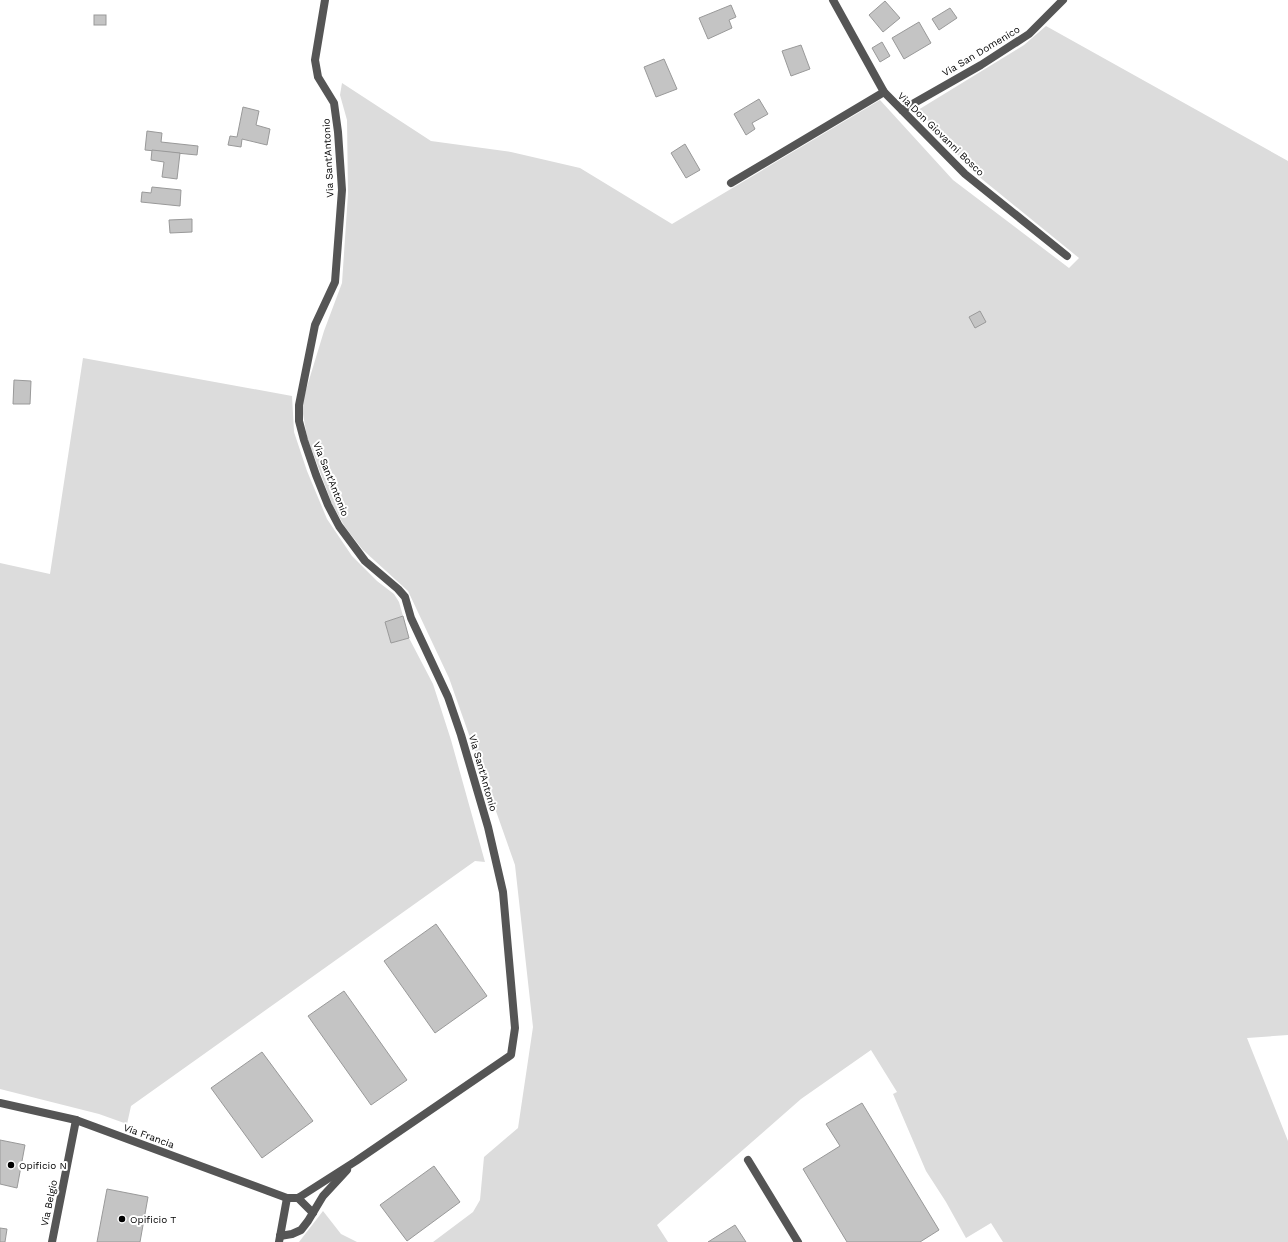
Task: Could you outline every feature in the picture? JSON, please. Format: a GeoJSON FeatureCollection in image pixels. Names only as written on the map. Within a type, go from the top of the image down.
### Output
{"type":"FeatureCollection","features":[{"type":"Feature","properties":{"kind":"street","name":"Via Sant'Antonio"},"geometry":{"type":"LineString","coordinates":[[325,0],[315,60],[318,77],[334,103],[338,132],[342,190],[335,282],[315,325],[299,405],[300,421],[304,440],[316,475],[328,505],[339,526],[365,561],[398,589],[405,597],[411,618],[448,697],[461,734],[488,827],[503,892],[515,1028],[511,1055],[356,1161]]}},
{"type":"Feature","properties":{"kind":"street","name":"Via Don Giovanni Bosco"},"geometry":{"type":"LineString","coordinates":[[834,0],[884,92],[965,174],[1067,256]]}},
{"type":"Feature","properties":{"kind":"street","name":"Via San Domenico"},"geometry":{"type":"LineString","coordinates":[[902,110],[981,65],[1029,34],[1063,0]]}},
{"type":"Feature","properties":{"kind":"street"},"geometry":{"type":"LineString","coordinates":[[731,183],[884,92]]}},
{"type":"Feature","properties":{"kind":"street","name":"Via Francia"},"geometry":{"type":"LineString","coordinates":[[0,1103],[76,1120],[287,1198]]}},
{"type":"Feature","properties":{"kind":"street","name":"Via Belgio"},"geometry":{"type":"LineString","coordinates":[[52,1242],[76,1120]]}},
{"type":"Feature","properties":{"kind":"street"},"geometry":{"type":"LineString","coordinates":[[748,1160],[798,1242]]}},
{"type":"Feature","properties":{"kind":"street"},"geometry":{"type":"LineString","coordinates":[[280,1239],[287,1198],[298,1198],[356,1161]]}},
{"type":"Feature","properties":{"kind":"street"},"geometry":{"type":"LineString","coordinates":[[280,1239],[301,1230],[323,1196],[356,1161]]}},
{"type":"Feature","properties":{"kind":"street"},"geometry":{"type":"LineString","coordinates":[[298,1198],[313,1213]]}},
{"type":"Feature","properties":{"kind":"shaded area"},"geometry":{"type":"Polygon","coordinates":[[[1046,26],[1288,161],[1288,1035],[1247,1038],[1288,1141],[1288,1242],[1003,1242],[991,1223],[966,1238],[946,1202],[926,1171],[893,1094],[897,1092],[871,1050],[801,1099],[657,1225],[668,1242],[433,1242],[473,1212],[480,1200],[484,1157],[518,1128],[533,1027],[515,865],[449,678],[408,591],[363,550],[345,527],[332,504],[307,437],[302,403],[324,331],[342,283],[348,194],[347,120],[340,95],[342,83],[431,141],[511,152],[580,168],[672,224],[880,100],[953,180],[1069,268],[1079,258],[972,171],[918,110],[1024,45],[1046,26]]]}},
{"type":"Feature","properties":{"kind":"shaded area"},"geometry":{"type":"Polygon","coordinates":[[[83,358],[292,396],[294,432],[307,471],[327,519],[352,556],[377,581],[394,594],[399,602],[403,616],[385,622],[391,643],[409,638],[433,684],[451,740],[485,862],[475,861],[131,1106],[127,1124],[99,1114],[0,1089],[0,563],[50,574],[83,358]]]}},
{"type":"Feature","properties":{"kind":"shaded area"},"geometry":{"type":"Polygon","coordinates":[[[323,1211],[341,1234],[357,1242],[299,1242],[323,1211]]]}},
{"type":"Feature","properties":{"kind":"building"},"geometry":{"type":"Polygon","coordinates":[[[885,1],[900,18],[883,32],[869,15],[885,1]]]}},
{"type":"Feature","properties":{"kind":"building"},"geometry":{"type":"Polygon","coordinates":[[[731,5],[736,17],[729,20],[732,28],[708,39],[699,18],[731,5]]]}},
{"type":"Feature","properties":{"kind":"building"},"geometry":{"type":"Polygon","coordinates":[[[950,8],[957,18],[939,30],[932,19],[950,8]]]}},
{"type":"Feature","properties":{"kind":"building"},"geometry":{"type":"Polygon","coordinates":[[[94,15],[106,15],[106,25],[94,25],[94,15]]]}},
{"type":"Feature","properties":{"kind":"building"},"geometry":{"type":"Polygon","coordinates":[[[919,22],[931,43],[904,59],[892,38],[919,22]]]}},
{"type":"Feature","properties":{"kind":"building"},"geometry":{"type":"Polygon","coordinates":[[[882,42],[890,56],[880,62],[872,48],[882,42]]]}},
{"type":"Feature","properties":{"kind":"building"},"geometry":{"type":"Polygon","coordinates":[[[801,45],[810,69],[791,76],[782,51],[801,45]]]}},
{"type":"Feature","properties":{"kind":"building"},"geometry":{"type":"Polygon","coordinates":[[[664,59],[677,89],[656,97],[644,67],[664,59]]]}},
{"type":"Feature","properties":{"kind":"building"},"geometry":{"type":"Polygon","coordinates":[[[759,99],[768,114],[752,123],[755,129],[746,135],[734,114],[759,99]]]}},
{"type":"Feature","properties":{"kind":"building"},"geometry":{"type":"Polygon","coordinates":[[[243,107],[259,111],[256,125],[270,129],[267,145],[242,139],[241,147],[228,145],[230,136],[237,137],[243,107]]]}},
{"type":"Feature","properties":{"kind":"building"},"geometry":{"type":"Polygon","coordinates":[[[147,131],[162,133],[161,142],[198,146],[197,155],[145,150],[147,131]]]}},
{"type":"Feature","properties":{"kind":"building"},"geometry":{"type":"Polygon","coordinates":[[[685,144],[700,170],[686,178],[671,153],[685,144]]]}},
{"type":"Feature","properties":{"kind":"building"},"geometry":{"type":"Polygon","coordinates":[[[152,150],[180,153],[177,179],[162,177],[164,162],[151,160],[152,150]]]}},
{"type":"Feature","properties":{"kind":"building"},"geometry":{"type":"Polygon","coordinates":[[[152,187],[181,190],[180,206],[141,202],[142,192],[151,193],[152,187]]]}},
{"type":"Feature","properties":{"kind":"building"},"geometry":{"type":"Polygon","coordinates":[[[192,219],[192,232],[170,233],[169,220],[192,219]]]}},
{"type":"Feature","properties":{"kind":"building"},"geometry":{"type":"Polygon","coordinates":[[[980,311],[986,322],[975,328],[969,317],[980,311]]]}},
{"type":"Feature","properties":{"kind":"building"},"geometry":{"type":"Polygon","coordinates":[[[14,380],[31,381],[30,404],[13,404],[14,380]]]}},
{"type":"Feature","properties":{"kind":"building"},"geometry":{"type":"Polygon","coordinates":[[[403,616],[409,638],[391,643],[385,622],[403,616]]]}},
{"type":"Feature","properties":{"kind":"building"},"geometry":{"type":"Polygon","coordinates":[[[436,924],[487,996],[435,1033],[384,961],[436,924]]]}},
{"type":"Feature","properties":{"kind":"building"},"geometry":{"type":"Polygon","coordinates":[[[344,991],[407,1080],[371,1105],[308,1016],[344,991]]]}},
{"type":"Feature","properties":{"kind":"building"},"geometry":{"type":"Polygon","coordinates":[[[262,1052],[313,1121],[262,1158],[211,1088],[262,1052]]]}},
{"type":"Feature","properties":{"kind":"building"},"geometry":{"type":"Polygon","coordinates":[[[862,1103],[939,1230],[920,1242],[847,1242],[803,1169],[840,1146],[826,1124],[862,1103]]]}},
{"type":"Feature","properties":{"kind":"building","name":"Opificio N"},"geometry":{"type":"Polygon","coordinates":[[[0,1140],[25,1145],[17,1188],[0,1184],[0,1140]]]}},
{"type":"Feature","properties":{"kind":"building"},"geometry":{"type":"Polygon","coordinates":[[[434,1166],[460,1202],[407,1241],[380,1205],[434,1166]]]}},
{"type":"Feature","properties":{"kind":"building","name":"Opificio T"},"geometry":{"type":"Polygon","coordinates":[[[107,1189],[148,1197],[140,1242],[97,1242],[107,1189]]]}},
{"type":"Feature","properties":{"kind":"building"},"geometry":{"type":"Polygon","coordinates":[[[735,1225],[746,1242],[708,1242],[735,1225]]]}},
{"type":"Feature","properties":{"kind":"building"},"geometry":{"type":"Polygon","coordinates":[[[0,1228],[7,1229],[5,1242],[0,1242],[0,1228]]]}},
{"type":"Feature","properties":{"kind":"place","name":"Opificio N"},"geometry":{"type":"Point","coordinates":[11,1165]}},
{"type":"Feature","properties":{"kind":"place","name":"Opificio T"},"geometry":{"type":"Point","coordinates":[122,1219]}}]}
